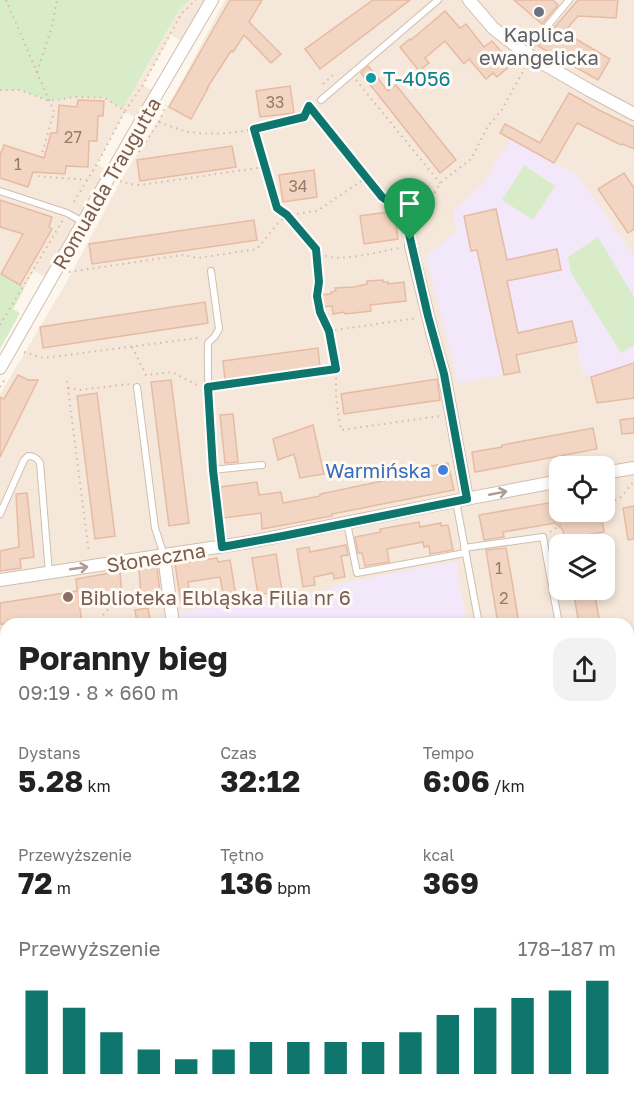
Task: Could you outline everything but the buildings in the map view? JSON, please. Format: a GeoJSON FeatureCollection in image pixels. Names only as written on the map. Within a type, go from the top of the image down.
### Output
{"type":"FeatureCollection","features":[{"type":"Feature","properties":{"kind":"street","name":"Romualda Traugutta"},"geometry":{"type":"LineString","coordinates":[[0,368],[212,0]]}},
{"type":"Feature","properties":{"kind":"street"},"geometry":{"type":"LineString","coordinates":[[469,0],[526,59],[634,114]]}},
{"type":"Feature","properties":{"kind":"street"},"geometry":{"type":"LineString","coordinates":[[411,246],[444,374],[461,500]]}},
{"type":"Feature","properties":{"kind":"street"},"geometry":{"type":"LineString","coordinates":[[615,471],[634,468]]}},
{"type":"Feature","properties":{"kind":"street","name":"Słoneczna"},"geometry":{"type":"LineString","coordinates":[[0,580],[222,547],[549,484]]}},
{"type":"Feature","properties":{"kind":"street"},"geometry":{"type":"LineString","coordinates":[[164,556],[172,618]]}},
{"type":"Feature","properties":{"kind":"lane"},"geometry":{"type":"LineString","coordinates":[[317,99],[351,74],[438,0]]}},
{"type":"Feature","properties":{"kind":"lane"},"geometry":{"type":"LineString","coordinates":[[526,59],[569,0]]}},
{"type":"Feature","properties":{"kind":"lane"},"geometry":{"type":"LineString","coordinates":[[0,191],[67,213],[84,222]]}},
{"type":"Feature","properties":{"kind":"lane"},"geometry":{"type":"LineString","coordinates":[[211,271],[219,328],[208,344],[208,387],[213,470],[222,547]]}},
{"type":"Feature","properties":{"kind":"lane"},"geometry":{"type":"LineString","coordinates":[[134,385],[155,528],[164,556]]}},
{"type":"Feature","properties":{"kind":"lane"},"geometry":{"type":"LineString","coordinates":[[0,514],[24,460],[28,456],[38,458],[49,573]]}},
{"type":"Feature","properties":{"kind":"lane"},"geometry":{"type":"LineString","coordinates":[[213,470],[262,465]]}},
{"type":"Feature","properties":{"kind":"lane"},"geometry":{"type":"LineString","coordinates":[[461,500],[465,551],[478,618]]}},
{"type":"Feature","properties":{"kind":"lane"},"geometry":{"type":"LineString","coordinates":[[347,523],[357,573],[543,537],[558,618]]}},
{"type":"Feature","properties":{"kind":"path"},"geometry":{"type":"LineString","coordinates":[[6,0],[54,112],[41,157]]}},
{"type":"Feature","properties":{"kind":"path"},"geometry":{"type":"LineString","coordinates":[[37,72],[49,36],[57,0]]}},
{"type":"Feature","properties":{"kind":"path"},"geometry":{"type":"LineString","coordinates":[[0,325],[87,180],[181,14],[196,0]]}},
{"type":"Feature","properties":{"kind":"path"},"geometry":{"type":"LineString","coordinates":[[402,205],[410,240],[440,183],[471,159],[488,126],[501,111],[526,59]]}},
{"type":"Feature","properties":{"kind":"path"},"geometry":{"type":"LineString","coordinates":[[319,91],[324,83],[345,66],[440,183]]}},
{"type":"Feature","properties":{"kind":"path"},"geometry":{"type":"LineString","coordinates":[[0,90],[20,90],[49,101],[75,97],[105,98],[125,111]]}},
{"type":"Feature","properties":{"kind":"path"},"geometry":{"type":"LineString","coordinates":[[159,122],[189,132],[212,134],[254,129],[304,117],[309,106],[317,99]]}},
{"type":"Feature","properties":{"kind":"path"},"geometry":{"type":"LineString","coordinates":[[309,106],[382,197],[404,212]]}},
{"type":"Feature","properties":{"kind":"path"},"geometry":{"type":"LineString","coordinates":[[254,129],[277,208],[287,215],[316,249],[332,258],[343,258],[411,246]]}},
{"type":"Feature","properties":{"kind":"path"},"geometry":{"type":"LineString","coordinates":[[119,181],[140,185],[265,167]]}},
{"type":"Feature","properties":{"kind":"path"},"geometry":{"type":"LineString","coordinates":[[36,172],[36,176],[87,180]]}},
{"type":"Feature","properties":{"kind":"path"},"geometry":{"type":"LineString","coordinates":[[69,272],[182,255],[199,260],[258,249],[287,215],[316,211],[366,178]]}},
{"type":"Feature","properties":{"kind":"path"},"geometry":{"type":"LineString","coordinates":[[316,249],[319,282],[317,296],[320,312],[329,331],[336,369],[336,398],[341,430],[451,414]]}},
{"type":"Feature","properties":{"kind":"path"},"geometry":{"type":"LineString","coordinates":[[329,331],[428,316]]}},
{"type":"Feature","properties":{"kind":"path"},"geometry":{"type":"LineString","coordinates":[[22,351],[43,358],[198,338]]}},
{"type":"Feature","properties":{"kind":"path"},"geometry":{"type":"LineString","coordinates":[[132,347],[146,375],[172,372],[200,387],[336,369]]}},
{"type":"Feature","properties":{"kind":"path"},"geometry":{"type":"LineString","coordinates":[[67,381],[90,559]]}},
{"type":"Feature","properties":{"kind":"path"},"geometry":{"type":"LineString","coordinates":[[68,388],[79,390],[134,385]]}},
{"type":"Feature","properties":{"kind":"path"},"geometry":{"type":"LineString","coordinates":[[615,500],[621,497],[634,480]]}},
{"type":"Feature","properties":{"kind":"path"},"geometry":{"type":"LineString","coordinates":[[543,537],[560,525],[560,522]]}},
{"type":"Feature","properties":{"kind":"path"},"geometry":{"type":"LineString","coordinates":[[100,618],[118,598],[141,594],[149,599],[170,596]]}},
{"type":"Feature","properties":{"kind":"shaded area"},"geometry":{"type":"Polygon","coordinates":[[[190,0],[206,0],[181,41],[171,35],[143,85],[154,91],[138,119],[125,112],[97,164],[108,170],[45,277],[34,271],[25,287],[0,274],[0,90],[20,90],[49,101],[75,97],[105,98],[138,84],[179,10],[190,0]]]}},
{"type":"Feature","properties":{"kind":"shaded area"},"geometry":{"type":"Polygon","coordinates":[[[225,0],[634,0],[634,618],[0,618],[0,394],[65,285],[125,173],[175,94],[225,0]]]}},
{"type":"Feature","properties":{"kind":"shaded area"},"geometry":{"type":"Polygon","coordinates":[[[511,139],[577,174],[634,256],[634,363],[591,377],[582,372],[576,342],[516,355],[520,372],[458,383],[426,256],[457,231],[453,211],[482,185],[511,139]]]}},
{"type":"Feature","properties":{"kind":"shaded area"},"geometry":{"type":"Polygon","coordinates":[[[456,561],[466,618],[178,618],[177,612],[334,589],[334,585],[456,561]]]}},
{"type":"Feature","properties":{"kind":"green space"},"geometry":{"type":"Polygon","coordinates":[[[0,0],[190,0],[179,10],[123,109],[105,98],[75,97],[49,101],[20,90],[0,90],[0,0]]]}},
{"type":"Feature","properties":{"kind":"green space"},"geometry":{"type":"Polygon","coordinates":[[[524,165],[555,186],[533,220],[502,200],[524,165]]]}},
{"type":"Feature","properties":{"kind":"green space"},"geometry":{"type":"Polygon","coordinates":[[[598,237],[634,297],[634,345],[621,353],[571,273],[568,257],[598,237]]]}},
{"type":"Feature","properties":{"kind":"green space"},"geometry":{"type":"Polygon","coordinates":[[[0,274],[25,287],[13,309],[20,313],[0,349],[0,274]]]}},
{"type":"Feature","properties":{"kind":"place","name":"Kaplica ewangelicka"},"geometry":{"type":"Point","coordinates":[539,12]}},
{"type":"Feature","properties":{"kind":"place","name":"T-4056"},"geometry":{"type":"Point","coordinates":[371,78]}},
{"type":"Feature","properties":{"kind":"place","name":"Warmińska"},"geometry":{"type":"Point","coordinates":[443,470]}},
{"type":"Feature","properties":{"kind":"place","name":"Biblioteka Elbląska Filia nr 6"},"geometry":{"type":"Point","coordinates":[68,597]}},
{"type":"Feature","properties":{"kind":"route"},"geometry":{"type":"LineString","coordinates":[[309,106],[382,197],[404,212],[410,240],[444,374],[467,499],[222,547],[213,470],[208,387],[336,369],[329,331],[320,312],[317,296],[319,282],[316,249],[287,215],[277,208],[254,129],[304,117],[309,106]]}}]}
